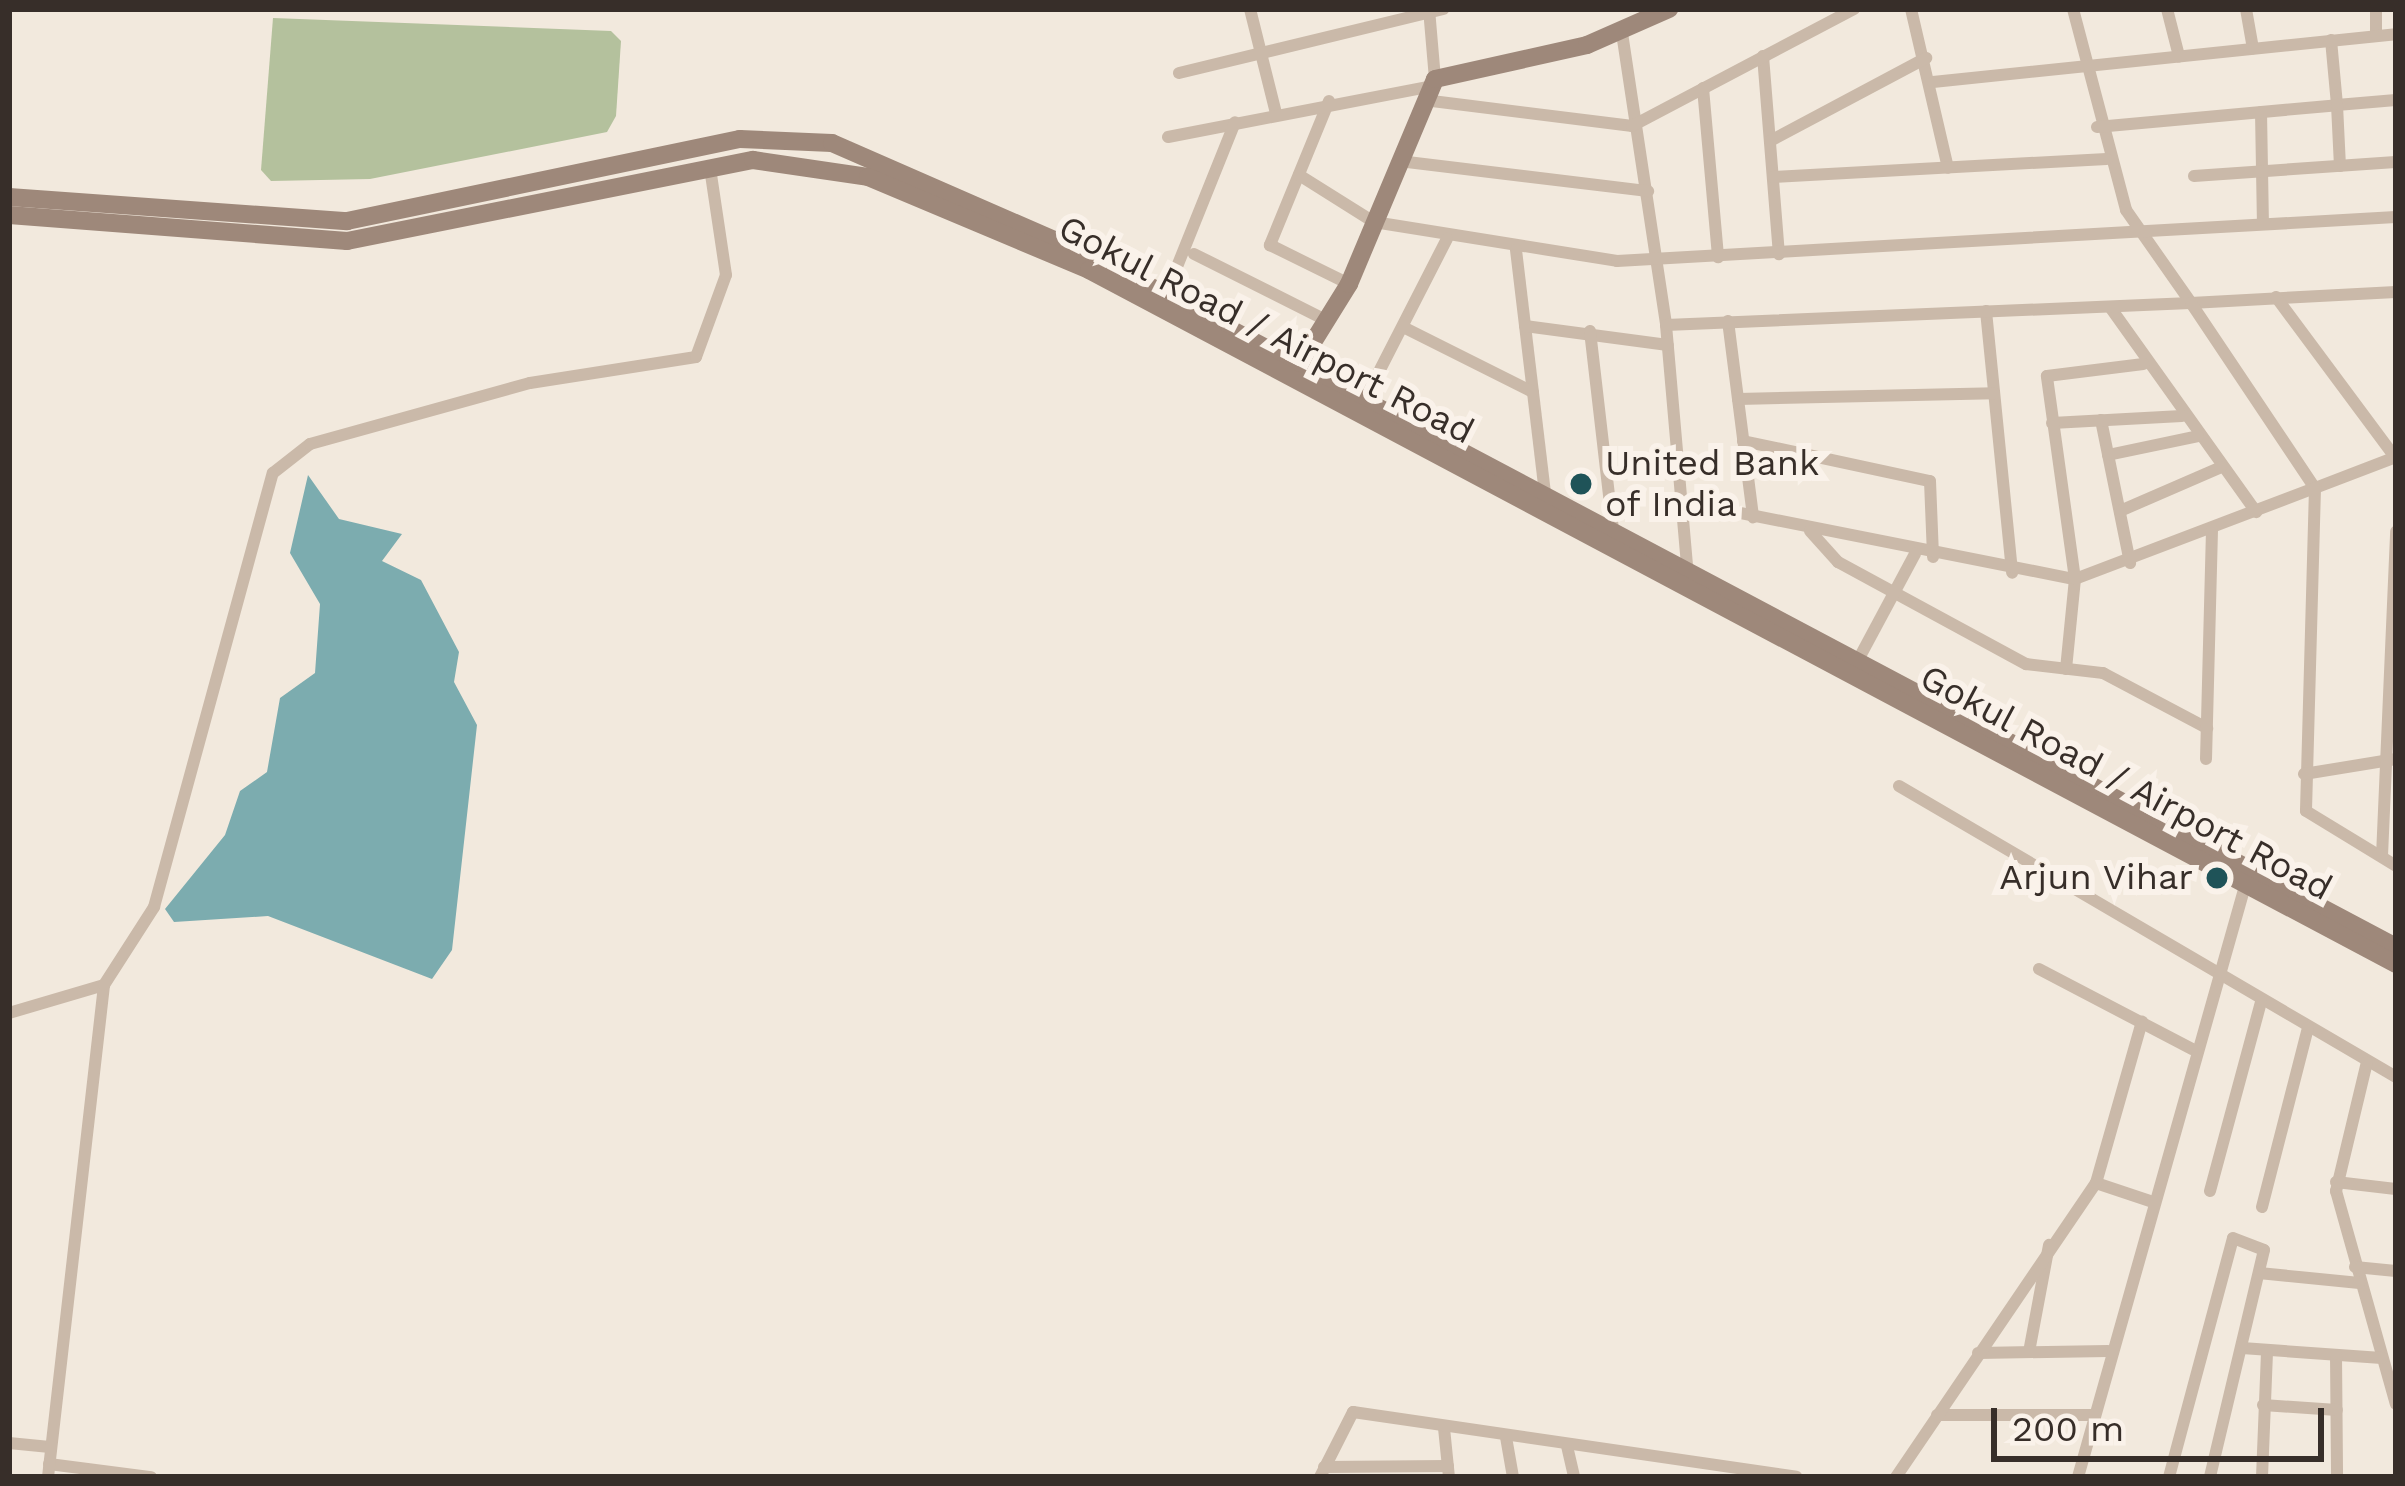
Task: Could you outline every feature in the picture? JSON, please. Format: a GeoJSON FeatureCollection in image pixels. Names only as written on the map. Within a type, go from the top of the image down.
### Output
{"type":"FeatureCollection","features":[{"type":"Feature","properties":{"kind":"main road"},"geometry":{"type":"LineString","coordinates":[[1300,364],[1348,284],[1428,89],[1625,31],[1670,9]]}},
{"type":"Feature","properties":{"kind":"main road"},"geometry":{"type":"LineString","coordinates":[[9,197],[347,221],[740,140],[822,141],[1166,294],[1613,531],[1688,580],[1857,662],[2248,877],[2396,947]]}},
{"type":"Feature","properties":{"kind":"main road"},"geometry":{"type":"LineString","coordinates":[[808,160],[822,141]]}},
{"type":"Feature","properties":{"kind":"main road"},"geometry":{"type":"LineString","coordinates":[[822,141],[829,166]]}},
{"type":"Feature","properties":{"kind":"main road","name":"Gokul Road / Airport Road"},"geometry":{"type":"LineString","coordinates":[[9,215],[347,241],[710,168],[808,160],[829,166],[1089,271],[1688,580],[2248,877],[2396,964]]}},
{"type":"Feature","properties":{"kind":"street"},"geometry":{"type":"LineString","coordinates":[[1250,9],[1276,113]]}},
{"type":"Feature","properties":{"kind":"street"},"geometry":{"type":"LineString","coordinates":[[1627,9],[1625,31],[1685,502],[1688,580]]}},
{"type":"Feature","properties":{"kind":"street"},"geometry":{"type":"LineString","coordinates":[[1168,137],[1329,101],[1428,89],[1639,123],[1854,9]]}},
{"type":"Feature","properties":{"kind":"street"},"geometry":{"type":"LineString","coordinates":[[1911,9],[1933,82],[1948,168]]}},
{"type":"Feature","properties":{"kind":"street"},"geometry":{"type":"LineString","coordinates":[[2073,9],[2107,160],[2140,229],[2315,488],[2304,774],[2309,817],[2396,866]]}},
{"type":"Feature","properties":{"kind":"street"},"geometry":{"type":"LineString","coordinates":[[2167,9],[2179,56]]}},
{"type":"Feature","properties":{"kind":"street"},"geometry":{"type":"LineString","coordinates":[[2246,9],[2253,48]]}},
{"type":"Feature","properties":{"kind":"street"},"geometry":{"type":"LineString","coordinates":[[2375,9],[2376,36]]}},
{"type":"Feature","properties":{"kind":"street"},"geometry":{"type":"LineString","coordinates":[[1179,73],[1433,10],[1428,89]]}},
{"type":"Feature","properties":{"kind":"street"},"geometry":{"type":"LineString","coordinates":[[1933,82],[2396,34]]}},
{"type":"Feature","properties":{"kind":"street"},"geometry":{"type":"LineString","coordinates":[[2331,40],[2340,166]]}},
{"type":"Feature","properties":{"kind":"street"},"geometry":{"type":"LineString","coordinates":[[1763,56],[1779,254]]}},
{"type":"Feature","properties":{"kind":"street"},"geometry":{"type":"LineString","coordinates":[[1770,141],[1926,58]]}},
{"type":"Feature","properties":{"kind":"street"},"geometry":{"type":"LineString","coordinates":[[1703,88],[1718,257]]}},
{"type":"Feature","properties":{"kind":"street"},"geometry":{"type":"LineString","coordinates":[[2097,127],[2396,100]]}},
{"type":"Feature","properties":{"kind":"street"},"geometry":{"type":"LineString","coordinates":[[1329,101],[1270,245],[1348,284]]}},
{"type":"Feature","properties":{"kind":"street"},"geometry":{"type":"LineString","coordinates":[[2261,112],[2263,223]]}},
{"type":"Feature","properties":{"kind":"street"},"geometry":{"type":"LineString","coordinates":[[1166,294],[1235,122]]}},
{"type":"Feature","properties":{"kind":"street"},"geometry":{"type":"LineString","coordinates":[[1772,177],[2107,160]]}},
{"type":"Feature","properties":{"kind":"street"},"geometry":{"type":"LineString","coordinates":[[1399,161],[1648,191]]}},
{"type":"Feature","properties":{"kind":"street"},"geometry":{"type":"LineString","coordinates":[[2194,176],[2396,162]]}},
{"type":"Feature","properties":{"kind":"street"},"geometry":{"type":"LineString","coordinates":[[152,1477],[48,1470],[104,985],[154,907],[273,473],[310,444],[530,382],[696,357],[726,275],[710,168]]}},
{"type":"Feature","properties":{"kind":"street"},"geometry":{"type":"LineString","coordinates":[[1299,175],[1374,222],[1516,250],[1656,260],[2396,217]]}},
{"type":"Feature","properties":{"kind":"street"},"geometry":{"type":"LineString","coordinates":[[1365,399],[1447,239]]}},
{"type":"Feature","properties":{"kind":"street"},"geometry":{"type":"LineString","coordinates":[[1516,250],[1545,495]]}},
{"type":"Feature","properties":{"kind":"street"},"geometry":{"type":"LineString","coordinates":[[1194,254],[1326,320]]}},
{"type":"Feature","properties":{"kind":"street"},"geometry":{"type":"LineString","coordinates":[[1666,325],[2396,292]]}},
{"type":"Feature","properties":{"kind":"street"},"geometry":{"type":"LineString","coordinates":[[1685,502],[2012,573],[2075,579],[2130,563],[2396,457],[2276,297]]}},
{"type":"Feature","properties":{"kind":"street"},"geometry":{"type":"LineString","coordinates":[[2110,307],[2143,364],[2256,512]]}},
{"type":"Feature","properties":{"kind":"street"},"geometry":{"type":"LineString","coordinates":[[1986,311],[2012,573]]}},
{"type":"Feature","properties":{"kind":"street"},"geometry":{"type":"LineString","coordinates":[[1728,321],[1753,517]]}},
{"type":"Feature","properties":{"kind":"street"},"geometry":{"type":"LineString","coordinates":[[1525,326],[1590,331],[1668,345]]}},
{"type":"Feature","properties":{"kind":"street"},"geometry":{"type":"LineString","coordinates":[[1405,328],[1533,392]]}},
{"type":"Feature","properties":{"kind":"street"},"geometry":{"type":"LineString","coordinates":[[1590,331],[1613,531]]}},
{"type":"Feature","properties":{"kind":"street"},"geometry":{"type":"LineString","coordinates":[[2066,668],[2075,579],[2052,423],[2050,370],[2143,364]]}},
{"type":"Feature","properties":{"kind":"street"},"geometry":{"type":"LineString","coordinates":[[1738,399],[1994,393]]}},
{"type":"Feature","properties":{"kind":"street"},"geometry":{"type":"LineString","coordinates":[[2052,423],[2182,416]]}},
{"type":"Feature","properties":{"kind":"street"},"geometry":{"type":"LineString","coordinates":[[2102,420],[2130,563]]}},
{"type":"Feature","properties":{"kind":"street"},"geometry":{"type":"LineString","coordinates":[[2108,454],[2198,436]]}},
{"type":"Feature","properties":{"kind":"street"},"geometry":{"type":"LineString","coordinates":[[1743,441],[1930,481],[1934,557]]}},
{"type":"Feature","properties":{"kind":"street"},"geometry":{"type":"LineString","coordinates":[[2120,511],[2222,467]]}},
{"type":"Feature","properties":{"kind":"street"},"geometry":{"type":"LineString","coordinates":[[1809,530],[1893,594],[2026,664],[2103,673],[2207,728]]}},
{"type":"Feature","properties":{"kind":"street"},"geometry":{"type":"LineString","coordinates":[[2206,758],[2212,530]]}},
{"type":"Feature","properties":{"kind":"street"},"geometry":{"type":"LineString","coordinates":[[2381,856],[2396,531]]}},
{"type":"Feature","properties":{"kind":"street"},"geometry":{"type":"LineString","coordinates":[[1857,662],[1915,554]]}},
{"type":"Feature","properties":{"kind":"street"},"geometry":{"type":"LineString","coordinates":[[2304,774],[2389,760]]}},
{"type":"Feature","properties":{"kind":"street"},"geometry":{"type":"LineString","coordinates":[[1899,786],[2396,1077]]}},
{"type":"Feature","properties":{"kind":"street"},"geometry":{"type":"LineString","coordinates":[[2069,1477],[2078,1477],[2192,1049],[2248,877]]}},
{"type":"Feature","properties":{"kind":"street"},"geometry":{"type":"LineString","coordinates":[[2039,969],[2192,1049]]}},
{"type":"Feature","properties":{"kind":"street"},"geometry":{"type":"LineString","coordinates":[[9,1012],[104,985]]}},
{"type":"Feature","properties":{"kind":"street"},"geometry":{"type":"LineString","coordinates":[[2210,1191],[2261,1002]]}},
{"type":"Feature","properties":{"kind":"street"},"geometry":{"type":"LineString","coordinates":[[1896,1477],[2048,1244],[2096,1183],[2142,1022]]}},
{"type":"Feature","properties":{"kind":"street"},"geometry":{"type":"LineString","coordinates":[[2262,1207],[2308,1028]]}},
{"type":"Feature","properties":{"kind":"street"},"geometry":{"type":"LineString","coordinates":[[2368,1062],[2336,1182],[2396,1404]]}},
{"type":"Feature","properties":{"kind":"street"},"geometry":{"type":"LineString","coordinates":[[2336,1182],[2396,1189]]}},
{"type":"Feature","properties":{"kind":"street"},"geometry":{"type":"LineString","coordinates":[[2096,1183],[2153,1202]]}},
{"type":"Feature","properties":{"kind":"street"},"geometry":{"type":"LineString","coordinates":[[2169,1477],[2225,1241],[2264,1245],[2210,1477]]}},
{"type":"Feature","properties":{"kind":"street"},"geometry":{"type":"LineString","coordinates":[[2029,1352],[2048,1244]]}},
{"type":"Feature","properties":{"kind":"street"},"geometry":{"type":"LineString","coordinates":[[2356,1267],[2396,1271]]}},
{"type":"Feature","properties":{"kind":"street"},"geometry":{"type":"LineString","coordinates":[[2259,1273],[2360,1282]]}},
{"type":"Feature","properties":{"kind":"street"},"geometry":{"type":"LineString","coordinates":[[2242,1348],[2382,1358]]}},
{"type":"Feature","properties":{"kind":"street"},"geometry":{"type":"LineString","coordinates":[[1978,1353],[2108,1351]]}},
{"type":"Feature","properties":{"kind":"street"},"geometry":{"type":"LineString","coordinates":[[2262,1477],[2267,1352]]}},
{"type":"Feature","properties":{"kind":"street"},"geometry":{"type":"LineString","coordinates":[[2336,1355],[2338,1477]]}},
{"type":"Feature","properties":{"kind":"street"},"geometry":{"type":"LineString","coordinates":[[2264,1405],[2337,1410]]}},
{"type":"Feature","properties":{"kind":"street"},"geometry":{"type":"LineString","coordinates":[[1444,1428],[1448,1472],[1322,1472],[1353,1412],[1696,1470],[1796,1477]]}},
{"type":"Feature","properties":{"kind":"street"},"geometry":{"type":"LineString","coordinates":[[1937,1415],[2093,1415]]}},
{"type":"Feature","properties":{"kind":"street"},"geometry":{"type":"LineString","coordinates":[[1506,1437],[1513,1477]]}},
{"type":"Feature","properties":{"kind":"street"},"geometry":{"type":"LineString","coordinates":[[9,1442],[50,1447]]}},
{"type":"Feature","properties":{"kind":"street"},"geometry":{"type":"LineString","coordinates":[[1567,1446],[1574,1477]]}},
{"type":"Feature","properties":{"kind":"green space"},"geometry":{"type":"Polygon","coordinates":[[[273,18],[611,31],[621,41],[616,116],[607,132],[370,179],[271,181],[261,170],[273,18]]]}},
{"type":"Feature","properties":{"kind":"water"},"geometry":{"type":"Polygon","coordinates":[[[308,475],[339,519],[402,534],[382,561],[421,580],[459,652],[454,682],[477,725],[452,950],[432,979],[268,916],[174,922],[165,909],[225,835],[240,791],[267,772],[280,698],[315,673],[320,604],[290,553],[308,475]]]}},
{"type":"Feature","properties":{"kind":"place","name":"United Bank of India"},"geometry":{"type":"Point","coordinates":[1581,484]}},
{"type":"Feature","properties":{"kind":"place","name":"Arjun Vihar"},"geometry":{"type":"Point","coordinates":[2217,878]}}]}
